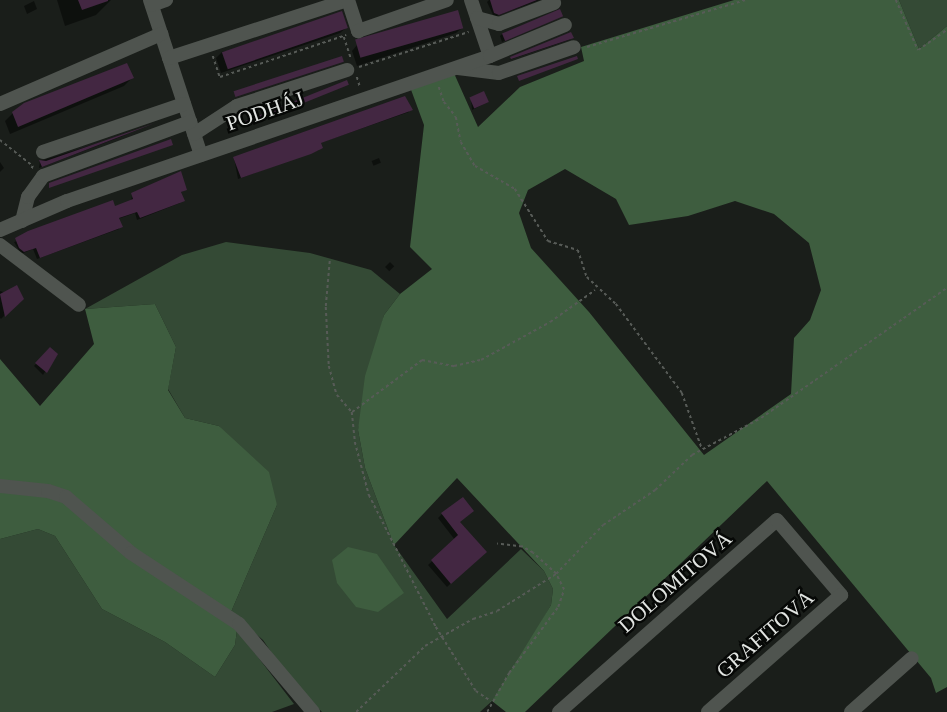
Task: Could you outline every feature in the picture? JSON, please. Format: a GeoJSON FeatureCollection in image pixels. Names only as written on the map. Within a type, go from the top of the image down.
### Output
{"type":"FeatureCollection","features":[{"type":"Feature","properties":{"kind":"street"},"geometry":{"type":"LineString","coordinates":[[166,0],[151,2],[201,155]]}},
{"type":"Feature","properties":{"kind":"street"},"geometry":{"type":"LineString","coordinates":[[169,58],[349,0],[358,31],[447,0]]}},
{"type":"Feature","properties":{"kind":"street"},"geometry":{"type":"LineString","coordinates":[[471,0],[490,56]]}},
{"type":"Feature","properties":{"kind":"street"},"geometry":{"type":"LineString","coordinates":[[479,23],[499,24],[554,3]]}},
{"type":"Feature","properties":{"kind":"street","name":"PODHÁJ"},"geometry":{"type":"LineString","coordinates":[[0,230],[201,155],[490,56],[565,25]]}},
{"type":"Feature","properties":{"kind":"street"},"geometry":{"type":"LineString","coordinates":[[0,104],[161,34]]}},
{"type":"Feature","properties":{"kind":"street"},"geometry":{"type":"LineString","coordinates":[[456,68],[499,73],[574,47]]}},
{"type":"Feature","properties":{"kind":"street"},"geometry":{"type":"LineString","coordinates":[[22,221],[28,197],[43,176],[192,128],[237,106],[350,69]]}},
{"type":"Feature","properties":{"kind":"street"},"geometry":{"type":"LineString","coordinates":[[43,152],[184,104]]}},
{"type":"Feature","properties":{"kind":"street"},"geometry":{"type":"LineString","coordinates":[[0,245],[79,305]]}},
{"type":"Feature","properties":{"kind":"street"},"geometry":{"type":"LineString","coordinates":[[0,486],[48,491],[66,497],[130,553],[239,624],[313,712]]}},
{"type":"Feature","properties":{"kind":"street","name":"DOLOMITOVÁ"},"geometry":{"type":"LineString","coordinates":[[563,711],[777,520],[810,558]]}},
{"type":"Feature","properties":{"kind":"street","name":"GRAFITOVÁ"},"geometry":{"type":"LineString","coordinates":[[708,712],[841,595],[810,558]]}},
{"type":"Feature","properties":{"kind":"street"},"geometry":{"type":"LineString","coordinates":[[851,712],[902,662]]}},
{"type":"Feature","properties":{"kind":"path"},"geometry":{"type":"LineString","coordinates":[[574,47],[587,47],[746,0]]}},
{"type":"Feature","properties":{"kind":"path"},"geometry":{"type":"LineString","coordinates":[[896,0],[918,50],[947,30]]}},
{"type":"Feature","properties":{"kind":"path"},"geometry":{"type":"LineString","coordinates":[[350,69],[479,23]]}},
{"type":"Feature","properties":{"kind":"path"},"geometry":{"type":"LineString","coordinates":[[209,45],[220,77],[358,31]]}},
{"type":"Feature","properties":{"kind":"path"},"geometry":{"type":"LineString","coordinates":[[344,36],[350,69],[364,99]]}},
{"type":"Feature","properties":{"kind":"path"},"geometry":{"type":"LineString","coordinates":[[430,76],[456,117],[461,142],[475,166],[515,189],[548,241],[575,247],[597,289],[616,304],[682,393],[702,450]]}},
{"type":"Feature","properties":{"kind":"path"},"geometry":{"type":"LineString","coordinates":[[0,140],[33,166],[29,176]]}},
{"type":"Feature","properties":{"kind":"path"},"geometry":{"type":"LineString","coordinates":[[330,261],[326,307],[329,366],[337,395],[352,412],[355,442],[369,495],[442,636],[476,691],[491,701]]}},
{"type":"Feature","properties":{"kind":"path"},"geometry":{"type":"LineString","coordinates":[[356,712],[425,646],[472,619],[497,611],[556,574],[603,525],[655,490],[702,450],[761,418],[947,288]]}},
{"type":"Feature","properties":{"kind":"path"},"geometry":{"type":"LineString","coordinates":[[352,412],[422,360],[454,366],[481,360],[550,322],[597,289]]}},
{"type":"Feature","properties":{"kind":"path"},"geometry":{"type":"LineString","coordinates":[[488,712],[491,701],[558,608],[564,590],[556,574],[522,547],[497,544]]}},
{"type":"Feature","properties":{"kind":"green space"},"geometry":{"type":"Polygon","coordinates":[[[734,0],[899,0],[919,49],[947,26],[947,687],[936,693],[931,678],[767,481],[525,712],[506,712],[492,701],[551,605],[553,589],[544,571],[457,478],[394,545],[365,468],[358,430],[365,376],[384,315],[400,294],[432,269],[410,247],[424,125],[410,87],[453,71],[478,127],[520,87],[584,61],[581,47],[734,0]],[[565,169],[528,190],[519,213],[531,248],[589,312],[704,455],[791,394],[794,338],[810,320],[821,290],[809,243],[774,214],[735,201],[688,216],[629,225],[616,199],[565,169]]]}},
{"type":"Feature","properties":{"kind":"green space"},"geometry":{"type":"Polygon","coordinates":[[[899,0],[947,0],[947,26],[919,49],[899,0]]]}},
{"type":"Feature","properties":{"kind":"green space"},"geometry":{"type":"Polygon","coordinates":[[[226,242],[310,253],[371,270],[400,294],[384,315],[358,430],[365,468],[394,545],[447,619],[521,549],[544,571],[553,589],[551,605],[521,658],[492,701],[480,712],[322,712],[289,678],[263,640],[231,612],[277,505],[219,426],[185,418],[168,389],[176,347],[155,304],[85,309],[182,255],[226,242]]]}},
{"type":"Feature","properties":{"kind":"green space"},"geometry":{"type":"Polygon","coordinates":[[[155,304],[176,347],[168,390],[185,418],[219,426],[269,472],[277,505],[231,612],[237,630],[235,645],[215,677],[165,642],[102,609],[55,536],[38,529],[0,539],[0,359],[40,406],[94,344],[85,309],[155,304]]]}},
{"type":"Feature","properties":{"kind":"green space"},"geometry":{"type":"Polygon","coordinates":[[[38,529],[55,536],[102,609],[165,642],[215,677],[235,645],[237,630],[294,704],[272,712],[0,712],[0,539],[38,529]]]}},
{"type":"Feature","properties":{"kind":"green space"},"geometry":{"type":"Polygon","coordinates":[[[348,547],[377,554],[404,593],[378,612],[356,607],[337,583],[332,560],[348,547]]]}},
{"type":"Feature","properties":{"kind":"building"},"geometry":{"type":"Polygon","coordinates":[[[78,0],[108,0],[108,1],[82,10],[78,0]]]}},
{"type":"Feature","properties":{"kind":"building"},"geometry":{"type":"Polygon","coordinates":[[[490,0],[537,0],[499,15],[494,13],[490,0]]]}},
{"type":"Feature","properties":{"kind":"building"},"geometry":{"type":"Polygon","coordinates":[[[560,9],[563,16],[505,41],[502,34],[560,9]]]}},
{"type":"Feature","properties":{"kind":"building"},"geometry":{"type":"Polygon","coordinates":[[[458,10],[463,28],[360,58],[355,39],[458,10]]]}},
{"type":"Feature","properties":{"kind":"building"},"geometry":{"type":"Polygon","coordinates":[[[342,11],[348,28],[228,69],[222,52],[342,11]]]}},
{"type":"Feature","properties":{"kind":"building"},"geometry":{"type":"Polygon","coordinates":[[[571,32],[574,38],[511,59],[510,57],[571,32]]]}},
{"type":"Feature","properties":{"kind":"building"},"geometry":{"type":"Polygon","coordinates":[[[342,56],[344,62],[235,97],[234,91],[342,56]]]}},
{"type":"Feature","properties":{"kind":"building"},"geometry":{"type":"Polygon","coordinates":[[[577,56],[578,59],[519,81],[517,76],[577,56]]]}},
{"type":"Feature","properties":{"kind":"building"},"geometry":{"type":"Polygon","coordinates":[[[127,63],[134,78],[18,127],[12,112],[24,103],[127,63]]]}},
{"type":"Feature","properties":{"kind":"building"},"geometry":{"type":"Polygon","coordinates":[[[347,80],[349,85],[247,126],[245,121],[347,80]]]}},
{"type":"Feature","properties":{"kind":"building"},"geometry":{"type":"Polygon","coordinates":[[[484,91],[489,102],[474,108],[469,98],[484,91]]]}},
{"type":"Feature","properties":{"kind":"building"},"geometry":{"type":"Polygon","coordinates":[[[405,96],[413,110],[321,143],[323,148],[311,154],[241,178],[233,157],[405,96]]]}},
{"type":"Feature","properties":{"kind":"building"},"geometry":{"type":"Polygon","coordinates":[[[155,123],[42,167],[39,160],[46,161],[155,123]]]}},
{"type":"Feature","properties":{"kind":"building"},"geometry":{"type":"Polygon","coordinates":[[[171,139],[173,145],[49,188],[49,183],[171,139]]]}},
{"type":"Feature","properties":{"kind":"building"},"geometry":{"type":"Polygon","coordinates":[[[181,171],[187,190],[181,192],[185,201],[140,218],[137,212],[119,218],[123,227],[40,258],[36,248],[24,252],[19,248],[15,238],[28,231],[113,200],[115,206],[133,199],[131,193],[181,171]]]}},
{"type":"Feature","properties":{"kind":"building"},"geometry":{"type":"Polygon","coordinates":[[[17,285],[24,299],[5,317],[0,294],[17,285]]]}},
{"type":"Feature","properties":{"kind":"building"},"geometry":{"type":"Polygon","coordinates":[[[50,347],[58,354],[47,373],[35,363],[50,347]]]}},
{"type":"Feature","properties":{"kind":"building"},"geometry":{"type":"Polygon","coordinates":[[[463,497],[474,511],[460,522],[487,552],[451,584],[431,560],[458,535],[441,513],[463,497]]]}}]}
